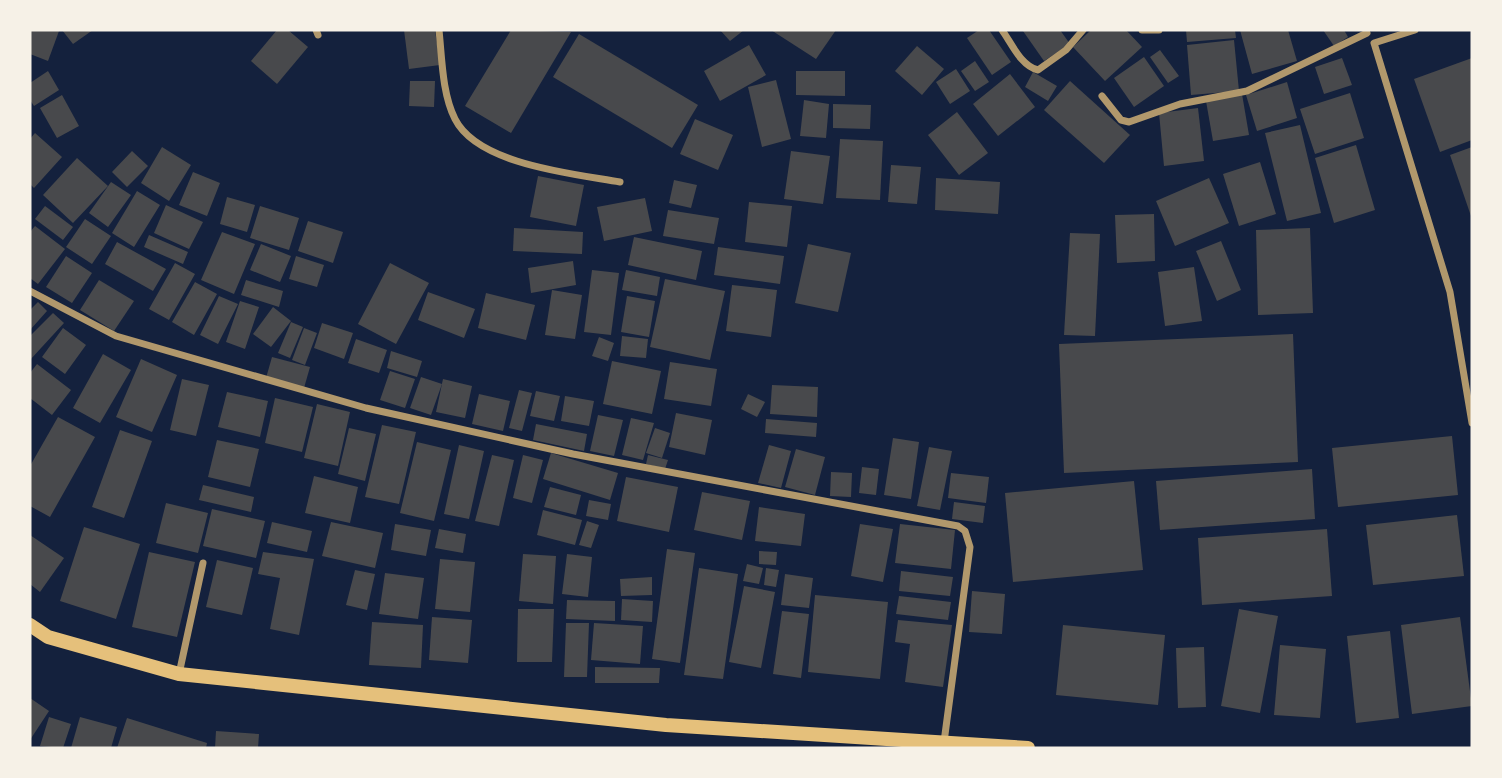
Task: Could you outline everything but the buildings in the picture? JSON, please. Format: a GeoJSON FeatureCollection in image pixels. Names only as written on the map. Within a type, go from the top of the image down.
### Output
{"type":"FeatureCollection","features":[{"type":"Feature","properties":{"kind":"main road"},"geometry":{"type":"LineString","coordinates":[[30,625],[48,637],[179,674],[666,725],[1028,748]]}},
{"type":"Feature","properties":{"kind":"street"},"geometry":{"type":"LineString","coordinates":[[439,30],[444,84],[455,121],[480,144],[518,164],[620,182]]}},
{"type":"Feature","properties":{"kind":"street"},"geometry":{"type":"LineString","coordinates":[[1002,30],[1020,58],[1031,68],[1038,70],[1066,50],[1083,30]]}},
{"type":"Feature","properties":{"kind":"street"},"geometry":{"type":"LineString","coordinates":[[1142,30],[1159,30]]}},
{"type":"Feature","properties":{"kind":"street"},"geometry":{"type":"LineString","coordinates":[[1374,43],[1415,30]]}},
{"type":"Feature","properties":{"kind":"street"},"geometry":{"type":"LineString","coordinates":[[1102,96],[1121,120],[1129,122],[1180,103],[1247,91],[1366,31],[1374,43],[1450,292],[1472,423]]}},
{"type":"Feature","properties":{"kind":"street"},"geometry":{"type":"LineString","coordinates":[[30,291],[116,336],[366,408],[573,454],[958,526],[965,531],[970,547],[944,743]]}},
{"type":"Feature","properties":{"kind":"street"},"geometry":{"type":"LineString","coordinates":[[179,674],[203,563]]}}]}
